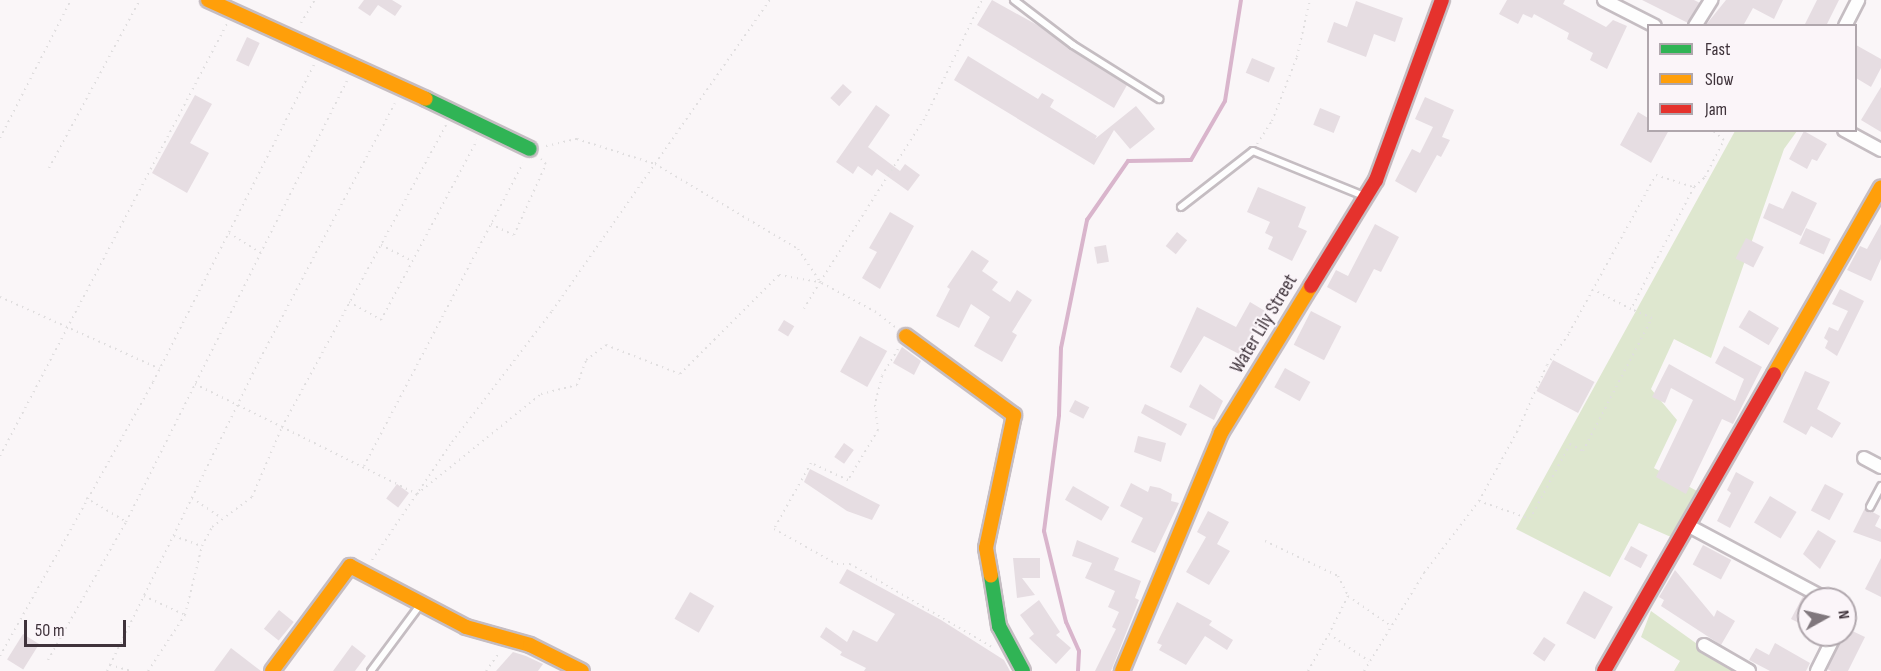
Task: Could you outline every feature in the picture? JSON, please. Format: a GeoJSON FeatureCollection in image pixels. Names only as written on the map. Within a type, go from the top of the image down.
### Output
{"type":"FeatureCollection","features":[{"type":"Feature","properties":{"kind":"street"},"geometry":{"type":"LineString","coordinates":[[208,0],[293,36],[530,149]]}},
{"type":"Feature","properties":{"kind":"street","name":"Water Lily Street"},"geometry":{"type":"LineString","coordinates":[[1122,671],[1221,433],[1300,299],[1367,197],[1428,28],[1442,0]]}},
{"type":"Feature","properties":{"kind":"street"},"geometry":{"type":"LineString","coordinates":[[1604,0],[1650,24]]}},
{"type":"Feature","properties":{"kind":"street"},"geometry":{"type":"LineString","coordinates":[[1696,24],[1711,0]]}},
{"type":"Feature","properties":{"kind":"street"},"geometry":{"type":"LineString","coordinates":[[1846,24],[1858,0]]}},
{"type":"Feature","properties":{"kind":"street"},"geometry":{"type":"LineString","coordinates":[[1848,132],[1881,150]]}},
{"type":"Feature","properties":{"kind":"street"},"geometry":{"type":"LineString","coordinates":[[1604,671],[1881,187]]}},
{"type":"Feature","properties":{"kind":"street"},"geometry":{"type":"LineString","coordinates":[[906,336],[1014,415],[986,548],[999,626],[1023,671]]}},
{"type":"Feature","properties":{"kind":"street"},"geometry":{"type":"LineString","coordinates":[[1864,458],[1881,467]]}},
{"type":"Feature","properties":{"kind":"street"},"geometry":{"type":"LineString","coordinates":[[1687,525],[1803,587]]}},
{"type":"Feature","properties":{"kind":"street"},"geometry":{"type":"LineString","coordinates":[[272,671],[350,566],[420,605],[466,627],[510,639],[582,671]]}},
{"type":"Feature","properties":{"kind":"street"},"geometry":{"type":"LineString","coordinates":[[1704,645],[1749,671]]}},
{"type":"Feature","properties":{"kind":"street"},"geometry":{"type":"LineString","coordinates":[[1817,671],[1829,647]]}},
{"type":"Feature","properties":{"kind":"lane"},"geometry":{"type":"LineString","coordinates":[[1014,0],[1072,45],[1159,99]]}},
{"type":"Feature","properties":{"kind":"lane"},"geometry":{"type":"LineString","coordinates":[[1181,207],[1252,151],[1367,197]]}},
{"type":"Feature","properties":{"kind":"lane"},"geometry":{"type":"LineString","coordinates":[[1870,507],[1881,486]]}},
{"type":"Feature","properties":{"kind":"lane"},"geometry":{"type":"LineString","coordinates":[[371,671],[420,605]]}},
{"type":"Feature","properties":{"kind":"path"},"geometry":{"type":"LineString","coordinates":[[0,138],[70,0]]}},
{"type":"Feature","properties":{"kind":"path"},"geometry":{"type":"LineString","coordinates":[[50,168],[140,0]]}},
{"type":"Feature","properties":{"kind":"path"},"geometry":{"type":"LineString","coordinates":[[293,36],[315,0]]}},
{"type":"Feature","properties":{"kind":"path"},"geometry":{"type":"LineString","coordinates":[[364,573],[417,494],[770,0]]}},
{"type":"Feature","properties":{"kind":"path"},"geometry":{"type":"LineString","coordinates":[[804,309],[926,116],[982,0]]}},
{"type":"Feature","properties":{"kind":"path"},"geometry":{"type":"LineString","coordinates":[[1252,151],[1272,122],[1293,68],[1310,0]]}},
{"type":"Feature","properties":{"kind":"path"},"geometry":{"type":"LineString","coordinates":[[0,456],[69,328],[233,10]]}},
{"type":"Feature","properties":{"kind":"path"},"geometry":{"type":"LineString","coordinates":[[0,656],[86,498],[160,369],[322,50]]}},
{"type":"Feature","properties":{"kind":"path"},"geometry":{"type":"LineString","coordinates":[[48,660],[126,522],[263,254],[354,65]]}},
{"type":"Feature","properties":{"kind":"path"},"geometry":{"type":"LineString","coordinates":[[107,671],[238,405],[403,88]]}},
{"type":"Feature","properties":{"kind":"path"},"geometry":{"type":"LineString","coordinates":[[148,671],[185,615],[202,546],[212,527],[252,497],[282,427],[453,112]]}},
{"type":"Feature","properties":{"kind":"path"},"geometry":{"type":"LineString","coordinates":[[349,302],[381,320],[484,127]]}},
{"type":"Feature","properties":{"kind":"path"},"geometry":{"type":"LineString","coordinates":[[1631,309],[1694,187],[1705,177],[1724,140],[1714,132]]}},
{"type":"Feature","properties":{"kind":"path"},"geometry":{"type":"LineString","coordinates":[[530,149],[577,139],[655,164],[798,249],[820,282]]}},
{"type":"Feature","properties":{"kind":"path"},"geometry":{"type":"LineString","coordinates":[[363,467],[530,149]]}},
{"type":"Feature","properties":{"kind":"path"},"geometry":{"type":"LineString","coordinates":[[491,224],[514,235],[546,164],[530,149]]}},
{"type":"Feature","properties":{"kind":"path"},"geometry":{"type":"LineString","coordinates":[[1364,671],[1424,573],[1479,501],[1517,432],[1547,364],[1594,290],[1656,175],[1694,187]]}},
{"type":"Feature","properties":{"kind":"path"},"geometry":{"type":"LineString","coordinates":[[229,233],[263,254]]}},
{"type":"Feature","properties":{"kind":"path"},"geometry":{"type":"LineString","coordinates":[[381,244],[412,261]]}},
{"type":"Feature","properties":{"kind":"path"},"geometry":{"type":"LineString","coordinates":[[417,494],[541,394],[577,385],[586,360],[606,345],[680,374],[779,275],[820,282],[876,312],[906,336],[882,376],[875,405],[878,430],[848,480],[811,463],[774,529],[837,564],[850,564],[963,632],[1014,656]]}},
{"type":"Feature","properties":{"kind":"path"},"geometry":{"type":"LineString","coordinates":[[1479,501],[1530,519],[1570,444],[1582,451],[1652,318],[1594,290]]}},
{"type":"Feature","properties":{"kind":"path"},"geometry":{"type":"LineString","coordinates":[[0,297],[160,369]]}},
{"type":"Feature","properties":{"kind":"path"},"geometry":{"type":"LineString","coordinates":[[195,384],[417,494]]}},
{"type":"Feature","properties":{"kind":"path"},"geometry":{"type":"LineString","coordinates":[[86,498],[126,522]]}},
{"type":"Feature","properties":{"kind":"path"},"geometry":{"type":"LineString","coordinates":[[192,498],[223,519]]}},
{"type":"Feature","properties":{"kind":"path"},"geometry":{"type":"LineString","coordinates":[[174,536],[202,546]]}},
{"type":"Feature","properties":{"kind":"path"},"geometry":{"type":"LineString","coordinates":[[1265,541],[1338,576],[1348,596],[1391,626]]}},
{"type":"Feature","properties":{"kind":"path"},"geometry":{"type":"LineString","coordinates":[[144,596],[185,615]]}},
{"type":"Feature","properties":{"kind":"path"},"geometry":{"type":"LineString","coordinates":[[1308,671],[1348,596]]}},
{"type":"Feature","properties":{"kind":"path"},"geometry":{"type":"LineString","coordinates":[[1329,634],[1370,661]]}},
{"type":"Feature","properties":{"kind":"path"},"geometry":{"type":"LineString","coordinates":[[486,671],[510,639]]}},
{"type":"Feature","properties":{"kind":"path"},"geometry":{"type":"LineString","coordinates":[[110,665],[131,671]]}},
{"type":"Feature","properties":{"kind":"green space"},"geometry":{"type":"Polygon","coordinates":[[[1734,132],[1796,132],[1784,149],[1711,358],[1674,339],[1651,389],[1677,420],[1654,468],[1697,491],[1671,537],[1639,523],[1610,577],[1516,529],[1734,132]]]}},
{"type":"Feature","properties":{"kind":"green space"},"geometry":{"type":"Polygon","coordinates":[[[1651,611],[1735,671],[1674,671],[1680,661],[1641,637],[1651,611]]]}},
{"type":"Feature","properties":{"kind":"building"},"geometry":{"type":"Polygon","coordinates":[[[364,0],[392,0],[402,6],[395,16],[378,5],[370,16],[358,8],[364,0]]]}},
{"type":"Feature","properties":{"kind":"building"},"geometry":{"type":"Polygon","coordinates":[[[992,0],[1039,26],[1127,85],[1114,108],[977,25],[992,0]]]}},
{"type":"Feature","properties":{"kind":"building"},"geometry":{"type":"Polygon","coordinates":[[[1507,0],[1565,0],[1563,4],[1606,27],[1613,20],[1627,26],[1607,69],[1590,60],[1593,53],[1567,39],[1569,33],[1534,14],[1532,18],[1523,14],[1518,24],[1499,14],[1507,0]]]}},
{"type":"Feature","properties":{"kind":"building"},"geometry":{"type":"Polygon","coordinates":[[[1642,0],[1694,0],[1700,3],[1688,23],[1642,0]]]}},
{"type":"Feature","properties":{"kind":"building"},"geometry":{"type":"Polygon","coordinates":[[[1726,0],[1783,0],[1774,19],[1753,8],[1744,24],[1707,24],[1726,0]]]}},
{"type":"Feature","properties":{"kind":"building"},"geometry":{"type":"Polygon","coordinates":[[[1817,0],[1839,0],[1827,24],[1805,24],[1817,0]]]}},
{"type":"Feature","properties":{"kind":"building"},"geometry":{"type":"Polygon","coordinates":[[[1356,1],[1403,18],[1395,42],[1374,34],[1366,57],[1327,42],[1334,22],[1347,27],[1356,1]]]}},
{"type":"Feature","properties":{"kind":"building"},"geometry":{"type":"Polygon","coordinates":[[[247,37],[260,43],[249,66],[236,61],[247,37]]]}},
{"type":"Feature","properties":{"kind":"building"},"geometry":{"type":"Polygon","coordinates":[[[1857,46],[1881,59],[1881,68],[1871,87],[1857,79],[1857,46]]]}},
{"type":"Feature","properties":{"kind":"building"},"geometry":{"type":"Polygon","coordinates":[[[968,56],[1038,99],[1042,93],[1054,100],[1050,107],[1097,136],[1095,139],[1136,106],[1155,129],[1130,149],[1114,130],[1094,165],[954,80],[968,56]]]}},
{"type":"Feature","properties":{"kind":"building"},"geometry":{"type":"Polygon","coordinates":[[[1252,58],[1275,68],[1269,82],[1246,73],[1252,58]]]}},
{"type":"Feature","properties":{"kind":"building"},"geometry":{"type":"Polygon","coordinates":[[[843,84],[852,92],[839,106],[830,98],[843,84]]]}},
{"type":"Feature","properties":{"kind":"building"},"geometry":{"type":"Polygon","coordinates":[[[1881,87],[1881,132],[1861,120],[1881,87]]]}},
{"type":"Feature","properties":{"kind":"building"},"geometry":{"type":"Polygon","coordinates":[[[195,95],[212,104],[190,143],[209,153],[187,193],[152,173],[195,95]]]}},
{"type":"Feature","properties":{"kind":"building"},"geometry":{"type":"Polygon","coordinates":[[[1425,97],[1454,110],[1442,137],[1450,140],[1441,157],[1437,155],[1416,193],[1395,181],[1412,149],[1420,153],[1433,127],[1415,119],[1425,97]]]}},
{"type":"Feature","properties":{"kind":"building"},"geometry":{"type":"Polygon","coordinates":[[[876,105],[890,115],[868,147],[900,171],[905,164],[920,175],[908,191],[877,169],[872,176],[858,166],[853,174],[836,162],[876,105]]]}},
{"type":"Feature","properties":{"kind":"building"},"geometry":{"type":"Polygon","coordinates":[[[1320,108],[1340,116],[1334,133],[1313,125],[1320,108]]]}},
{"type":"Feature","properties":{"kind":"building"},"geometry":{"type":"Polygon","coordinates":[[[1638,112],[1647,117],[1647,132],[1668,132],[1651,163],[1620,145],[1638,112]]]}},
{"type":"Feature","properties":{"kind":"building"},"geometry":{"type":"Polygon","coordinates":[[[1803,132],[1827,144],[1817,161],[1812,159],[1807,169],[1789,159],[1803,132]]]}},
{"type":"Feature","properties":{"kind":"building"},"geometry":{"type":"Polygon","coordinates":[[[1258,187],[1306,207],[1298,227],[1307,231],[1292,261],[1268,249],[1273,237],[1265,233],[1270,222],[1247,212],[1258,187]]]}},
{"type":"Feature","properties":{"kind":"building"},"geometry":{"type":"Polygon","coordinates":[[[1792,191],[1817,203],[1801,236],[1763,218],[1769,203],[1783,209],[1792,191]]]}},
{"type":"Feature","properties":{"kind":"building"},"geometry":{"type":"Polygon","coordinates":[[[890,212],[914,226],[880,289],[862,278],[877,252],[869,248],[890,212]]]}},
{"type":"Feature","properties":{"kind":"building"},"geometry":{"type":"Polygon","coordinates":[[[1375,224],[1399,237],[1381,272],[1374,269],[1356,303],[1327,287],[1336,270],[1348,276],[1375,224]]]}},
{"type":"Feature","properties":{"kind":"building"},"geometry":{"type":"Polygon","coordinates":[[[1881,224],[1881,259],[1871,281],[1847,270],[1860,246],[1867,249],[1881,224]]]}},
{"type":"Feature","properties":{"kind":"building"},"geometry":{"type":"Polygon","coordinates":[[[1806,228],[1831,239],[1824,255],[1799,244],[1806,228]]]}},
{"type":"Feature","properties":{"kind":"building"},"geometry":{"type":"Polygon","coordinates":[[[1177,232],[1187,240],[1176,254],[1166,246],[1177,232]]]}},
{"type":"Feature","properties":{"kind":"building"},"geometry":{"type":"Polygon","coordinates":[[[1746,238],[1764,247],[1753,268],[1736,258],[1746,238]]]}},
{"type":"Feature","properties":{"kind":"building"},"geometry":{"type":"Polygon","coordinates":[[[1106,245],[1109,262],[1097,264],[1094,247],[1106,245]]]}},
{"type":"Feature","properties":{"kind":"building"},"geometry":{"type":"Polygon","coordinates":[[[972,250],[989,261],[982,271],[998,282],[992,290],[1010,302],[1017,290],[1032,300],[1012,332],[1017,335],[1002,362],[974,346],[990,317],[971,304],[959,328],[936,316],[950,289],[947,287],[972,250]]]}},
{"type":"Feature","properties":{"kind":"building"},"geometry":{"type":"Polygon","coordinates":[[[1840,289],[1864,301],[1837,356],[1825,348],[1828,341],[1824,338],[1829,327],[1838,331],[1848,311],[1832,304],[1840,289]]]}},
{"type":"Feature","properties":{"kind":"building"},"geometry":{"type":"Polygon","coordinates":[[[1250,302],[1265,311],[1243,356],[1204,336],[1181,373],[1170,367],[1197,307],[1236,327],[1250,302]]]}},
{"type":"Feature","properties":{"kind":"building"},"geometry":{"type":"Polygon","coordinates":[[[1749,310],[1779,328],[1769,345],[1739,327],[1749,310]]]}},
{"type":"Feature","properties":{"kind":"building"},"geometry":{"type":"Polygon","coordinates":[[[1311,311],[1341,326],[1324,360],[1294,345],[1311,311]]]}},
{"type":"Feature","properties":{"kind":"building"},"geometry":{"type":"Polygon","coordinates":[[[784,320],[794,326],[788,336],[778,330],[784,320]]]}},
{"type":"Feature","properties":{"kind":"building"},"geometry":{"type":"Polygon","coordinates":[[[860,336],[887,351],[867,387],[840,372],[860,336]]]}},
{"type":"Feature","properties":{"kind":"building"},"geometry":{"type":"Polygon","coordinates":[[[1724,346],[1762,367],[1733,424],[1722,419],[1686,494],[1656,477],[1693,400],[1671,388],[1665,403],[1652,397],[1669,364],[1735,401],[1744,379],[1715,363],[1724,346]]]}},
{"type":"Feature","properties":{"kind":"building"},"geometry":{"type":"Polygon","coordinates":[[[902,347],[921,361],[914,375],[893,363],[902,347]]]}},
{"type":"Feature","properties":{"kind":"building"},"geometry":{"type":"Polygon","coordinates":[[[1553,360],[1594,382],[1578,413],[1537,391],[1553,360]]]}},
{"type":"Feature","properties":{"kind":"building"},"geometry":{"type":"Polygon","coordinates":[[[1285,368],[1310,382],[1300,401],[1274,387],[1285,368]]]}},
{"type":"Feature","properties":{"kind":"building"},"geometry":{"type":"Polygon","coordinates":[[[1805,371],[1830,382],[1817,409],[1841,423],[1832,438],[1811,426],[1806,435],[1783,422],[1805,371]]]}},
{"type":"Feature","properties":{"kind":"building"},"geometry":{"type":"Polygon","coordinates":[[[1200,384],[1223,401],[1214,420],[1189,407],[1200,384]]]}},
{"type":"Feature","properties":{"kind":"building"},"geometry":{"type":"Polygon","coordinates":[[[1075,400],[1089,407],[1083,419],[1069,412],[1075,400]]]}},
{"type":"Feature","properties":{"kind":"building"},"geometry":{"type":"Polygon","coordinates":[[[1145,404],[1187,424],[1181,436],[1141,413],[1145,404]]]}},
{"type":"Feature","properties":{"kind":"building"},"geometry":{"type":"Polygon","coordinates":[[[1138,436],[1166,443],[1161,462],[1134,452],[1138,436]]]}},
{"type":"Feature","properties":{"kind":"building"},"geometry":{"type":"Polygon","coordinates":[[[844,443],[854,450],[844,464],[834,457],[844,443]]]}},
{"type":"Feature","properties":{"kind":"building"},"geometry":{"type":"Polygon","coordinates":[[[810,469],[880,505],[872,520],[847,511],[804,482],[810,469]]]}},
{"type":"Feature","properties":{"kind":"building"},"geometry":{"type":"Polygon","coordinates":[[[1736,472],[1754,482],[1730,528],[1717,521],[1731,493],[1727,490],[1736,472]]]}},
{"type":"Feature","properties":{"kind":"building"},"geometry":{"type":"Polygon","coordinates":[[[1131,483],[1148,492],[1150,486],[1160,488],[1172,494],[1171,501],[1179,503],[1155,553],[1131,542],[1143,518],[1120,506],[1131,483]]]}},
{"type":"Feature","properties":{"kind":"building"},"geometry":{"type":"Polygon","coordinates":[[[397,484],[409,493],[398,507],[386,498],[397,484]]]}},
{"type":"Feature","properties":{"kind":"building"},"geometry":{"type":"Polygon","coordinates":[[[1825,484],[1844,494],[1829,520],[1811,510],[1825,484]]]}},
{"type":"Feature","properties":{"kind":"building"},"geometry":{"type":"Polygon","coordinates":[[[1073,486],[1109,507],[1101,521],[1065,500],[1073,486]]]}},
{"type":"Feature","properties":{"kind":"building"},"geometry":{"type":"Polygon","coordinates":[[[1770,496],[1797,512],[1781,539],[1754,523],[1770,496]]]}},
{"type":"Feature","properties":{"kind":"building"},"geometry":{"type":"Polygon","coordinates":[[[1865,508],[1880,516],[1875,526],[1881,529],[1881,542],[1853,532],[1865,508]]]}},
{"type":"Feature","properties":{"kind":"building"},"geometry":{"type":"Polygon","coordinates":[[[1208,511],[1229,522],[1217,544],[1230,551],[1209,585],[1186,572],[1206,537],[1197,532],[1208,511]]]}},
{"type":"Feature","properties":{"kind":"building"},"geometry":{"type":"Polygon","coordinates":[[[1818,530],[1836,541],[1820,569],[1803,554],[1818,530]]]}},
{"type":"Feature","properties":{"kind":"building"},"geometry":{"type":"Polygon","coordinates":[[[1077,540],[1119,558],[1114,570],[1141,581],[1135,598],[1139,600],[1111,671],[1095,671],[1116,629],[1112,627],[1119,612],[1108,607],[1115,591],[1085,578],[1092,563],[1072,556],[1077,540]]]}},
{"type":"Feature","properties":{"kind":"building"},"geometry":{"type":"Polygon","coordinates":[[[1703,545],[1731,560],[1721,579],[1693,564],[1703,545]]]}},
{"type":"Feature","properties":{"kind":"building"},"geometry":{"type":"Polygon","coordinates":[[[1631,546],[1648,555],[1641,568],[1624,559],[1631,546]]]}},
{"type":"Feature","properties":{"kind":"building"},"geometry":{"type":"Polygon","coordinates":[[[1013,558],[1040,558],[1040,578],[1022,578],[1035,595],[1017,598],[1013,558]]]}},
{"type":"Feature","properties":{"kind":"building"},"geometry":{"type":"Polygon","coordinates":[[[1881,558],[1881,597],[1865,589],[1881,558]]]}},
{"type":"Feature","properties":{"kind":"building"},"geometry":{"type":"Polygon","coordinates":[[[847,569],[941,620],[1004,660],[1010,671],[864,671],[866,668],[840,655],[842,652],[820,637],[826,627],[847,642],[853,630],[877,642],[895,614],[839,583],[847,569]]]}},
{"type":"Feature","properties":{"kind":"building"},"geometry":{"type":"Polygon","coordinates":[[[1675,570],[1714,617],[1717,610],[1735,621],[1721,645],[1661,606],[1664,600],[1659,597],[1675,570]]]}},
{"type":"Feature","properties":{"kind":"building"},"geometry":{"type":"Polygon","coordinates":[[[1584,591],[1613,607],[1595,639],[1566,623],[1584,591]]]}},
{"type":"Feature","properties":{"kind":"building"},"geometry":{"type":"Polygon","coordinates":[[[690,592],[714,606],[699,633],[674,619],[690,592]]]}},
{"type":"Feature","properties":{"kind":"building"},"geometry":{"type":"Polygon","coordinates":[[[1039,600],[1060,632],[1056,635],[1071,648],[1056,664],[1029,638],[1034,634],[1020,615],[1039,600]]]}},
{"type":"Feature","properties":{"kind":"building"},"geometry":{"type":"Polygon","coordinates":[[[1177,602],[1212,621],[1209,625],[1233,640],[1227,650],[1205,636],[1186,665],[1159,650],[1162,645],[1157,643],[1177,602]]]}},
{"type":"Feature","properties":{"kind":"building"},"geometry":{"type":"Polygon","coordinates":[[[1797,608],[1797,622],[1791,619],[1797,608]]]}},
{"type":"Feature","properties":{"kind":"building"},"geometry":{"type":"Polygon","coordinates":[[[279,610],[294,622],[279,641],[264,629],[279,610]]]}},
{"type":"Feature","properties":{"kind":"building"},"geometry":{"type":"Polygon","coordinates":[[[1857,633],[1865,637],[1848,671],[1827,669],[1837,647],[1857,647],[1857,633]]]}},
{"type":"Feature","properties":{"kind":"building"},"geometry":{"type":"Polygon","coordinates":[[[23,634],[39,644],[23,670],[7,659],[23,634]]]}},
{"type":"Feature","properties":{"kind":"building"},"geometry":{"type":"Polygon","coordinates":[[[1544,637],[1556,645],[1544,661],[1533,654],[1544,637]]]}},
{"type":"Feature","properties":{"kind":"building"},"geometry":{"type":"Polygon","coordinates":[[[1775,643],[1810,663],[1806,671],[1770,671],[1749,660],[1756,648],[1769,655],[1775,643]]]}},
{"type":"Feature","properties":{"kind":"building"},"geometry":{"type":"Polygon","coordinates":[[[352,645],[366,656],[355,671],[333,671],[352,645]]]}},
{"type":"Feature","properties":{"kind":"building"},"geometry":{"type":"Polygon","coordinates":[[[231,648],[261,671],[214,671],[231,648]]]}},
{"type":"Feature","properties":{"kind":"building"},"geometry":{"type":"Polygon","coordinates":[[[513,652],[543,664],[538,671],[496,671],[513,652]]]}},
{"type":"Feature","properties":{"kind":"waterway"},"geometry":{"type":"LineString","coordinates":[[1078,671],[1079,651],[1066,622],[1044,531],[1059,415],[1061,348],[1087,220],[1128,161],[1191,160],[1225,101],[1241,0]]}},
{"type":"Feature","properties":{"kind":"traffic: fast"},"geometry":{"type":"LineString","coordinates":[[426,99],[530,149]]}},
{"type":"Feature","properties":{"kind":"traffic: fast"},"geometry":{"type":"LineString","coordinates":[[991,576],[999,626],[1023,671]]}},
{"type":"Feature","properties":{"kind":"traffic: slow"},"geometry":{"type":"LineString","coordinates":[[208,0],[426,99]]}},
{"type":"Feature","properties":{"kind":"traffic: slow"},"geometry":{"type":"LineString","coordinates":[[1774,374],[1881,187]]}},
{"type":"Feature","properties":{"kind":"traffic: slow"},"geometry":{"type":"LineString","coordinates":[[1122,671],[1221,433],[1311,286]]}},
{"type":"Feature","properties":{"kind":"traffic: slow"},"geometry":{"type":"LineString","coordinates":[[906,336],[1014,415],[986,548],[991,576]]}},
{"type":"Feature","properties":{"kind":"traffic: slow"},"geometry":{"type":"LineString","coordinates":[[272,671],[350,566],[466,627],[530,645],[582,671]]}},
{"type":"Feature","properties":{"kind":"traffic: jam"},"geometry":{"type":"LineString","coordinates":[[1311,286],[1376,180],[1442,0]]}},
{"type":"Feature","properties":{"kind":"traffic: jam"},"geometry":{"type":"LineString","coordinates":[[1604,671],[1774,374]]}}]}
